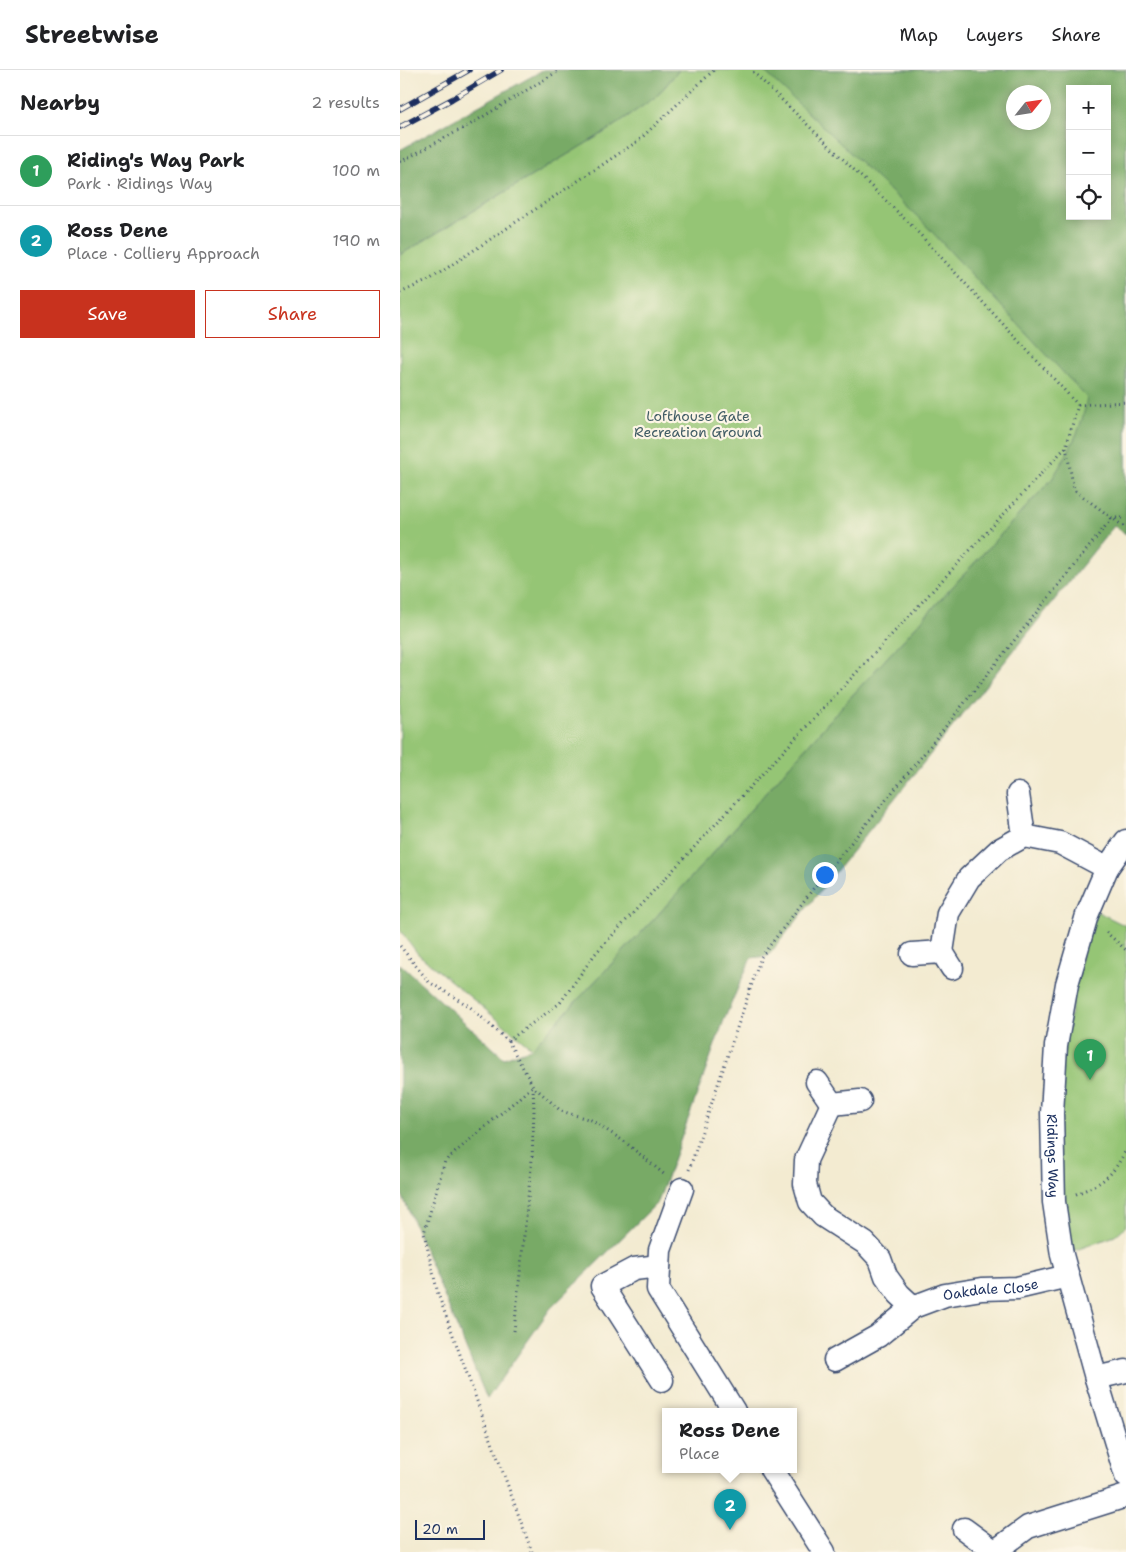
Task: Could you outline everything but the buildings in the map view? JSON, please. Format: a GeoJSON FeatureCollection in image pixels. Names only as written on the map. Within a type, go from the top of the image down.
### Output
{"type":"FeatureCollection","features":[{"type":"Feature","properties":{"kind":"street"},"geometry":{"type":"LineString","coordinates":[[1018,794],[1024,836]]}},
{"type":"Feature","properties":{"kind":"street"},"geometry":{"type":"LineString","coordinates":[[912,954],[947,960],[948,913],[969,878],[999,850],[1024,836],[1060,843],[1107,868]]}},
{"type":"Feature","properties":{"kind":"street","name":"Ridings Way"},"geometry":{"type":"LineString","coordinates":[[1126,841],[1107,868],[1087,915],[1069,975],[1056,1046],[1052,1113],[1054,1202],[1062,1255],[1096,1378],[1126,1476]]}},
{"type":"Feature","properties":{"kind":"street"},"geometry":{"type":"LineString","coordinates":[[817,1082],[832,1104]]}},
{"type":"Feature","properties":{"kind":"street"},"geometry":{"type":"LineString","coordinates":[[832,1104],[860,1101]]}},
{"type":"Feature","properties":{"kind":"street"},"geometry":{"type":"LineString","coordinates":[[832,1104],[806,1160],[805,1184],[810,1202],[823,1216],[864,1243],[880,1259],[886,1276],[898,1294],[914,1306]]}},
{"type":"Feature","properties":{"kind":"street"},"geometry":{"type":"LineString","coordinates":[[682,1189],[660,1250],[658,1289],[732,1408]]}},
{"type":"Feature","properties":{"kind":"street"},"geometry":{"type":"LineString","coordinates":[[660,1266],[634,1268],[602,1286],[662,1380]]}},
{"type":"Feature","properties":{"kind":"street","name":"Oakdale Close"},"geometry":{"type":"LineString","coordinates":[[835,1360],[878,1336],[914,1306],[945,1295],[982,1289],[1017,1288],[1068,1276]]}},
{"type":"Feature","properties":{"kind":"street"},"geometry":{"type":"LineString","coordinates":[[1096,1378],[1126,1371]]}},
{"type":"Feature","properties":{"kind":"street"},"geometry":{"type":"LineString","coordinates":[[774,1473],[824,1552]]}},
{"type":"Feature","properties":{"kind":"street"},"geometry":{"type":"LineString","coordinates":[[964,1529],[994,1551],[1028,1527],[1126,1496]]}},
{"type":"Feature","properties":{"kind":"path"},"geometry":{"type":"LineString","coordinates":[[400,162],[472,124],[560,70]]}},
{"type":"Feature","properties":{"kind":"path"},"geometry":{"type":"LineString","coordinates":[[400,293],[429,280],[638,141],[714,70]]}},
{"type":"Feature","properties":{"kind":"path"},"geometry":{"type":"LineString","coordinates":[[751,70],[913,228],[1078,405]]}},
{"type":"Feature","properties":{"kind":"path"},"geometry":{"type":"LineString","coordinates":[[1078,405],[1126,402]]}},
{"type":"Feature","properties":{"kind":"path"},"geometry":{"type":"LineString","coordinates":[[508,1041],[560,1003],[595,954],[1066,446],[1078,405]]}},
{"type":"Feature","properties":{"kind":"path"},"geometry":{"type":"LineString","coordinates":[[1066,446],[1074,490],[1126,528]]}},
{"type":"Feature","properties":{"kind":"path"},"geometry":{"type":"LineString","coordinates":[[1112,518],[1126,518]]}},
{"type":"Feature","properties":{"kind":"path"},"geometry":{"type":"LineString","coordinates":[[400,946],[429,982],[470,1006],[508,1041],[533,1086],[561,1111],[591,1120],[625,1142],[682,1189],[761,957],[813,889],[1112,518]]}},
{"type":"Feature","properties":{"kind":"path"},"geometry":{"type":"LineString","coordinates":[[514,1332],[532,1159],[533,1086]]}},
{"type":"Feature","properties":{"kind":"path"},"geometry":{"type":"LineString","coordinates":[[532,1552],[438,1294],[424,1233],[444,1161],[533,1086]]}},
{"type":"Feature","properties":{"kind":"path"},"geometry":{"type":"LineString","coordinates":[[1054,1202],[1092,1187],[1111,1175],[1126,1150]]}},
{"type":"Feature","properties":{"kind":"green space"},"geometry":{"type":"Polygon","coordinates":[[[543,70],[679,70],[657,96],[605,132],[400,255],[400,150],[543,70]]]}},
{"type":"Feature","properties":{"kind":"green space","name":"Lofthouse Gate Recreation Ground"},"geometry":{"type":"Polygon","coordinates":[[[679,70],[1126,70],[1126,534],[1052,479],[847,701],[656,917],[532,1048],[418,954],[400,930],[400,255],[605,132],[657,96],[679,70]]]}},
{"type":"Feature","properties":{"kind":"green space"},"geometry":{"type":"Polygon","coordinates":[[[763,70],[1126,70],[1126,534],[1114,526],[768,956],[751,958],[724,1020],[658,1202],[550,1309],[487,1399],[400,1190],[400,964],[504,1058],[532,1048],[656,917],[847,701],[1052,479],[1078,430],[1087,398],[920,219],[763,70]]]}},
{"type":"Feature","properties":{"kind":"green space"},"geometry":{"type":"Polygon","coordinates":[[[1090,908],[1126,926],[1126,1226],[1115,1236],[1062,1255],[1052,1113],[1090,908]]]}},
{"type":"Feature","properties":{"kind":"railway"},"geometry":{"type":"LineString","coordinates":[[400,109],[469,70]]}},
{"type":"Feature","properties":{"kind":"railway"},"geometry":{"type":"LineString","coordinates":[[400,127],[501,70]]}},
{"type":"Feature","properties":{"kind":"place","name":"Riding's Way Park"},"geometry":{"type":"Point","coordinates":[1090,1080]}},
{"type":"Feature","properties":{"kind":"place","name":"Ross Dene"},"geometry":{"type":"Point","coordinates":[730,1530]}}]}
